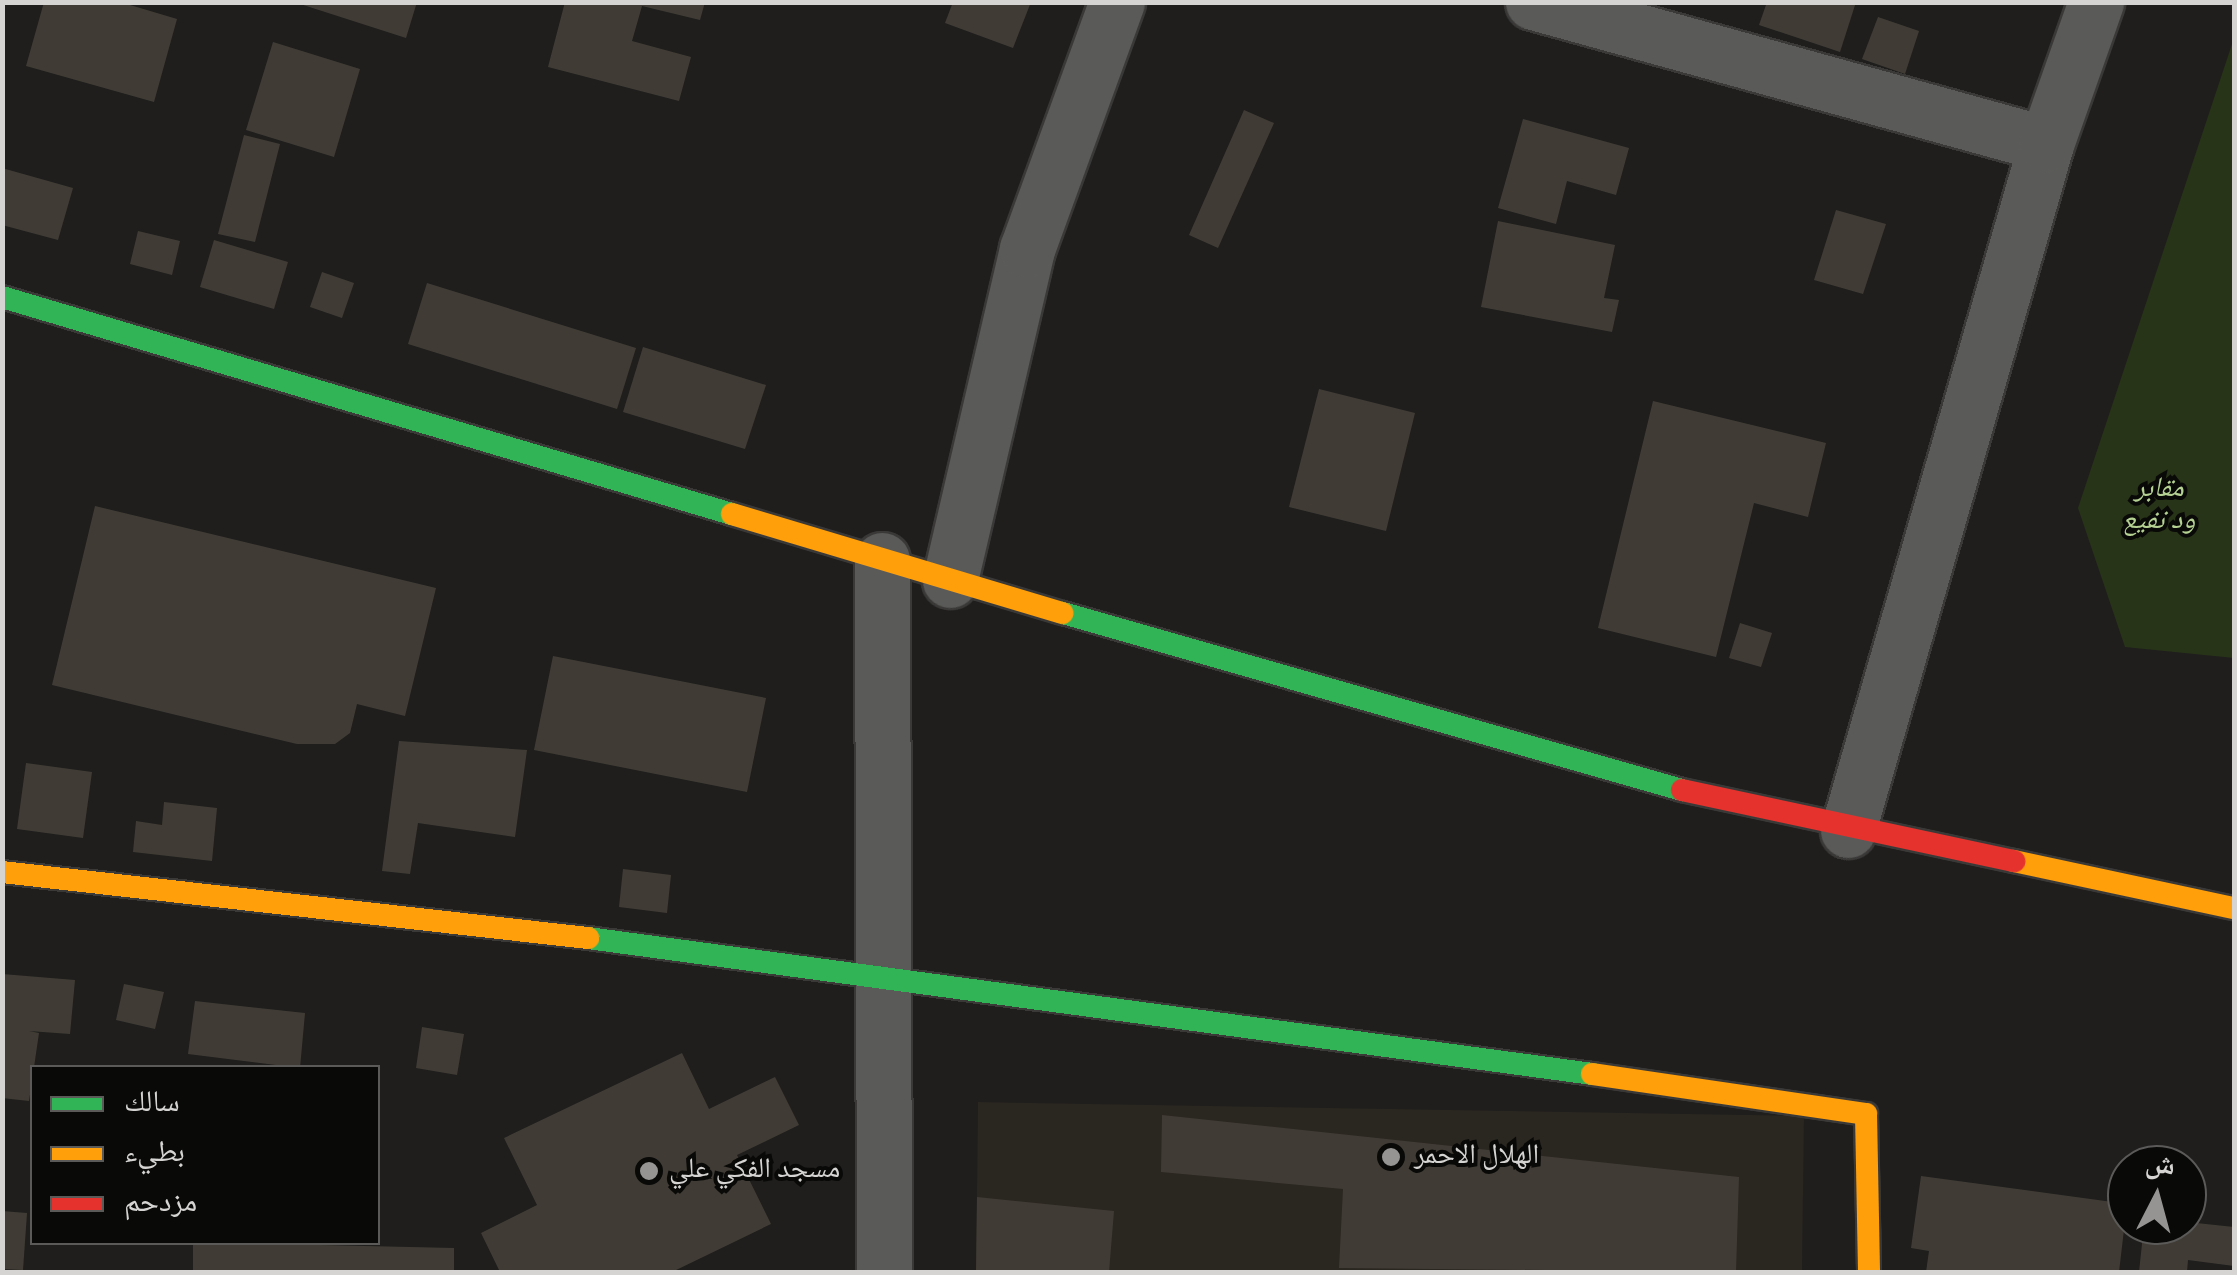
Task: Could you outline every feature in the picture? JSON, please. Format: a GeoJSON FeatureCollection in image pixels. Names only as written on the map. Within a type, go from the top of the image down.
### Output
{"type":"FeatureCollection","features":[{"type":"Feature","properties":{"kind":"street"},"geometry":{"type":"LineString","coordinates":[[950,580],[1026,248],[1117,2]]}},
{"type":"Feature","properties":{"kind":"street"},"geometry":{"type":"LineString","coordinates":[[1532,2],[2046,144]]}},
{"type":"Feature","properties":{"kind":"street"},"geometry":{"type":"LineString","coordinates":[[1848,830],[2046,144],[2096,2]]}},
{"type":"Feature","properties":{"kind":"street"},"geometry":{"type":"LineString","coordinates":[[2,296],[1589,770],[1848,830],[2234,908]]}},
{"type":"Feature","properties":{"kind":"street"},"geometry":{"type":"LineString","coordinates":[[882,560],[884,1272]]}},
{"type":"Feature","properties":{"kind":"street"},"geometry":{"type":"LineString","coordinates":[[2,872],[883,971],[1866,1114],[1868,1272]]}},
{"type":"Feature","properties":{"kind":"shaded area","name":"الهلال الاحمر"},"geometry":{"type":"Polygon","coordinates":[[[978,1102],[1804,1116],[1802,1272],[976,1272],[978,1102]]]}},
{"type":"Feature","properties":{"kind":"green space","name":"مقابر ود نفيع"},"geometry":{"type":"Polygon","coordinates":[[[2234,38],[2234,658],[2125,647],[2078,508],[2234,38]]]}},
{"type":"Feature","properties":{"kind":"building"},"geometry":{"type":"Polygon","coordinates":[[[44,2],[120,2],[177,19],[154,102],[26,66],[44,2]]]}},
{"type":"Feature","properties":{"kind":"building"},"geometry":{"type":"Polygon","coordinates":[[[294,2],[417,2],[406,38],[294,2]]]}},
{"type":"Feature","properties":{"kind":"building"},"geometry":{"type":"Polygon","coordinates":[[[565,2],[705,2],[700,20],[642,6],[632,41],[691,57],[679,101],[548,67],[565,2]]]}},
{"type":"Feature","properties":{"kind":"building"},"geometry":{"type":"Polygon","coordinates":[[[953,2],[1031,2],[1013,48],[945,23],[953,2]]]}},
{"type":"Feature","properties":{"kind":"building"},"geometry":{"type":"Polygon","coordinates":[[[1767,2],[1856,2],[1840,52],[1759,25],[1767,2]]]}},
{"type":"Feature","properties":{"kind":"building"},"geometry":{"type":"Polygon","coordinates":[[[1878,17],[1919,31],[1905,74],[1862,59],[1878,17]]]}},
{"type":"Feature","properties":{"kind":"building"},"geometry":{"type":"Polygon","coordinates":[[[273,42],[360,69],[334,157],[246,130],[273,42]]]}},
{"type":"Feature","properties":{"kind":"building"},"geometry":{"type":"Polygon","coordinates":[[[1244,110],[1274,123],[1218,248],[1189,235],[1244,110]]]}},
{"type":"Feature","properties":{"kind":"building"},"geometry":{"type":"Polygon","coordinates":[[[1523,119],[1629,148],[1616,195],[1567,181],[1556,224],[1498,208],[1523,119]]]}},
{"type":"Feature","properties":{"kind":"building"},"geometry":{"type":"Polygon","coordinates":[[[244,135],[280,144],[255,242],[218,234],[244,135]]]}},
{"type":"Feature","properties":{"kind":"building"},"geometry":{"type":"Polygon","coordinates":[[[2,168],[73,188],[58,240],[2,225],[2,168]]]}},
{"type":"Feature","properties":{"kind":"building"},"geometry":{"type":"Polygon","coordinates":[[[1836,210],[1886,224],[1863,294],[1814,280],[1836,210]]]}},
{"type":"Feature","properties":{"kind":"building"},"geometry":{"type":"Polygon","coordinates":[[[1498,221],[1615,245],[1604,298],[1619,300],[1612,332],[1481,307],[1498,221]]]}},
{"type":"Feature","properties":{"kind":"building"},"geometry":{"type":"Polygon","coordinates":[[[138,231],[180,241],[172,275],[130,264],[138,231]]]}},
{"type":"Feature","properties":{"kind":"building"},"geometry":{"type":"Polygon","coordinates":[[[214,240],[288,262],[274,309],[200,287],[214,240]]]}},
{"type":"Feature","properties":{"kind":"building"},"geometry":{"type":"Polygon","coordinates":[[[322,272],[354,283],[342,318],[310,307],[322,272]]]}},
{"type":"Feature","properties":{"kind":"building"},"geometry":{"type":"Polygon","coordinates":[[[427,283],[636,348],[617,409],[408,344],[427,283]]]}},
{"type":"Feature","properties":{"kind":"building"},"geometry":{"type":"Polygon","coordinates":[[[643,347],[766,385],[745,449],[623,412],[643,347]]]}},
{"type":"Feature","properties":{"kind":"building"},"geometry":{"type":"Polygon","coordinates":[[[1319,389],[1415,413],[1386,531],[1289,507],[1319,389]]]}},
{"type":"Feature","properties":{"kind":"building"},"geometry":{"type":"Polygon","coordinates":[[[1653,401],[1826,443],[1808,517],[1754,503],[1716,657],[1598,628],[1653,401]]]}},
{"type":"Feature","properties":{"kind":"building"},"geometry":{"type":"Polygon","coordinates":[[[95,506],[436,588],[405,716],[357,704],[350,733],[335,744],[297,744],[52,685],[95,506]]]}},
{"type":"Feature","properties":{"kind":"building"},"geometry":{"type":"Polygon","coordinates":[[[1740,623],[1772,633],[1761,667],[1729,658],[1740,623]]]}},
{"type":"Feature","properties":{"kind":"building"},"geometry":{"type":"Polygon","coordinates":[[[553,656],[766,698],[747,792],[534,750],[553,656]]]}},
{"type":"Feature","properties":{"kind":"building"},"geometry":{"type":"Polygon","coordinates":[[[399,741],[527,750],[515,837],[418,823],[410,874],[382,871],[399,741]]]}},
{"type":"Feature","properties":{"kind":"building"},"geometry":{"type":"Polygon","coordinates":[[[26,763],[92,772],[83,838],[17,829],[26,763]]]}},
{"type":"Feature","properties":{"kind":"building"},"geometry":{"type":"Polygon","coordinates":[[[164,802],[217,808],[212,861],[133,852],[136,821],[162,825],[164,802]]]}},
{"type":"Feature","properties":{"kind":"building"},"geometry":{"type":"Polygon","coordinates":[[[623,869],[671,875],[667,913],[619,907],[623,869]]]}},
{"type":"Feature","properties":{"kind":"building"},"geometry":{"type":"Polygon","coordinates":[[[2,974],[75,980],[70,1034],[29,1031],[39,1033],[34,1065],[30,1065],[29,1101],[2,1098],[2,974]]]}},
{"type":"Feature","properties":{"kind":"building"},"geometry":{"type":"Polygon","coordinates":[[[124,984],[164,992],[155,1029],[116,1020],[124,984]]]}},
{"type":"Feature","properties":{"kind":"building"},"geometry":{"type":"Polygon","coordinates":[[[195,1001],[305,1013],[300,1065],[188,1054],[195,1001]]]}},
{"type":"Feature","properties":{"kind":"building"},"geometry":{"type":"Polygon","coordinates":[[[422,1027],[464,1034],[457,1075],[416,1068],[422,1027]]]}},
{"type":"Feature","properties":{"kind":"building"},"geometry":{"type":"Polygon","coordinates":[[[682,1053],[709,1109],[775,1077],[799,1125],[737,1155],[771,1224],[672,1272],[500,1272],[481,1233],[537,1205],[504,1138],[682,1053]]]}},
{"type":"Feature","properties":{"kind":"building"},"geometry":{"type":"Polygon","coordinates":[[[1162,1115],[1739,1177],[1736,1272],[1339,1268],[1343,1189],[1161,1172],[1162,1115]]]}},
{"type":"Feature","properties":{"kind":"building"},"geometry":{"type":"Polygon","coordinates":[[[1921,1176],[2107,1201],[2107,1245],[2122,1245],[2119,1272],[1926,1272],[1929,1251],[1911,1248],[1921,1176]]]}},
{"type":"Feature","properties":{"kind":"building"},"geometry":{"type":"Polygon","coordinates":[[[977,1197],[1114,1211],[1109,1272],[976,1272],[977,1197]]]}},
{"type":"Feature","properties":{"kind":"building"},"geometry":{"type":"Polygon","coordinates":[[[2,1211],[27,1213],[23,1270],[2,1269],[2,1211]]]}},
{"type":"Feature","properties":{"kind":"building"},"geometry":{"type":"Polygon","coordinates":[[[2207,1224],[2234,1227],[2234,1266],[2188,1260],[2187,1272],[2139,1272],[2142,1245],[2207,1245],[2207,1224]]]}},
{"type":"Feature","properties":{"kind":"building"},"geometry":{"type":"Polygon","coordinates":[[[193,1245],[454,1248],[454,1272],[193,1272],[193,1245]]]}},
{"type":"Feature","properties":{"kind":"traffic: fast"},"geometry":{"type":"LineString","coordinates":[[2,297],[732,514]]}},
{"type":"Feature","properties":{"kind":"traffic: fast"},"geometry":{"type":"LineString","coordinates":[[1063,613],[1682,790]]}},
{"type":"Feature","properties":{"kind":"traffic: fast"},"geometry":{"type":"LineString","coordinates":[[588,938],[1592,1074]]}},
{"type":"Feature","properties":{"kind":"traffic: slow"},"geometry":{"type":"LineString","coordinates":[[732,514],[1063,613]]}},
{"type":"Feature","properties":{"kind":"traffic: slow"},"geometry":{"type":"LineString","coordinates":[[2014,861],[2234,908]]}},
{"type":"Feature","properties":{"kind":"traffic: slow"},"geometry":{"type":"LineString","coordinates":[[2,872],[588,938]]}},
{"type":"Feature","properties":{"kind":"traffic: slow"},"geometry":{"type":"LineString","coordinates":[[1592,1074],[1866,1114],[1869,1272]]}},
{"type":"Feature","properties":{"kind":"traffic: jam"},"geometry":{"type":"LineString","coordinates":[[1682,790],[2014,861]]}},
{"type":"Feature","properties":{"kind":"place","name":"الهلال الاحمر"},"geometry":{"type":"Point","coordinates":[1391,1157]}},
{"type":"Feature","properties":{"kind":"place","name":"مسجد الفكي علي"},"geometry":{"type":"Point","coordinates":[649,1171]}}]}
